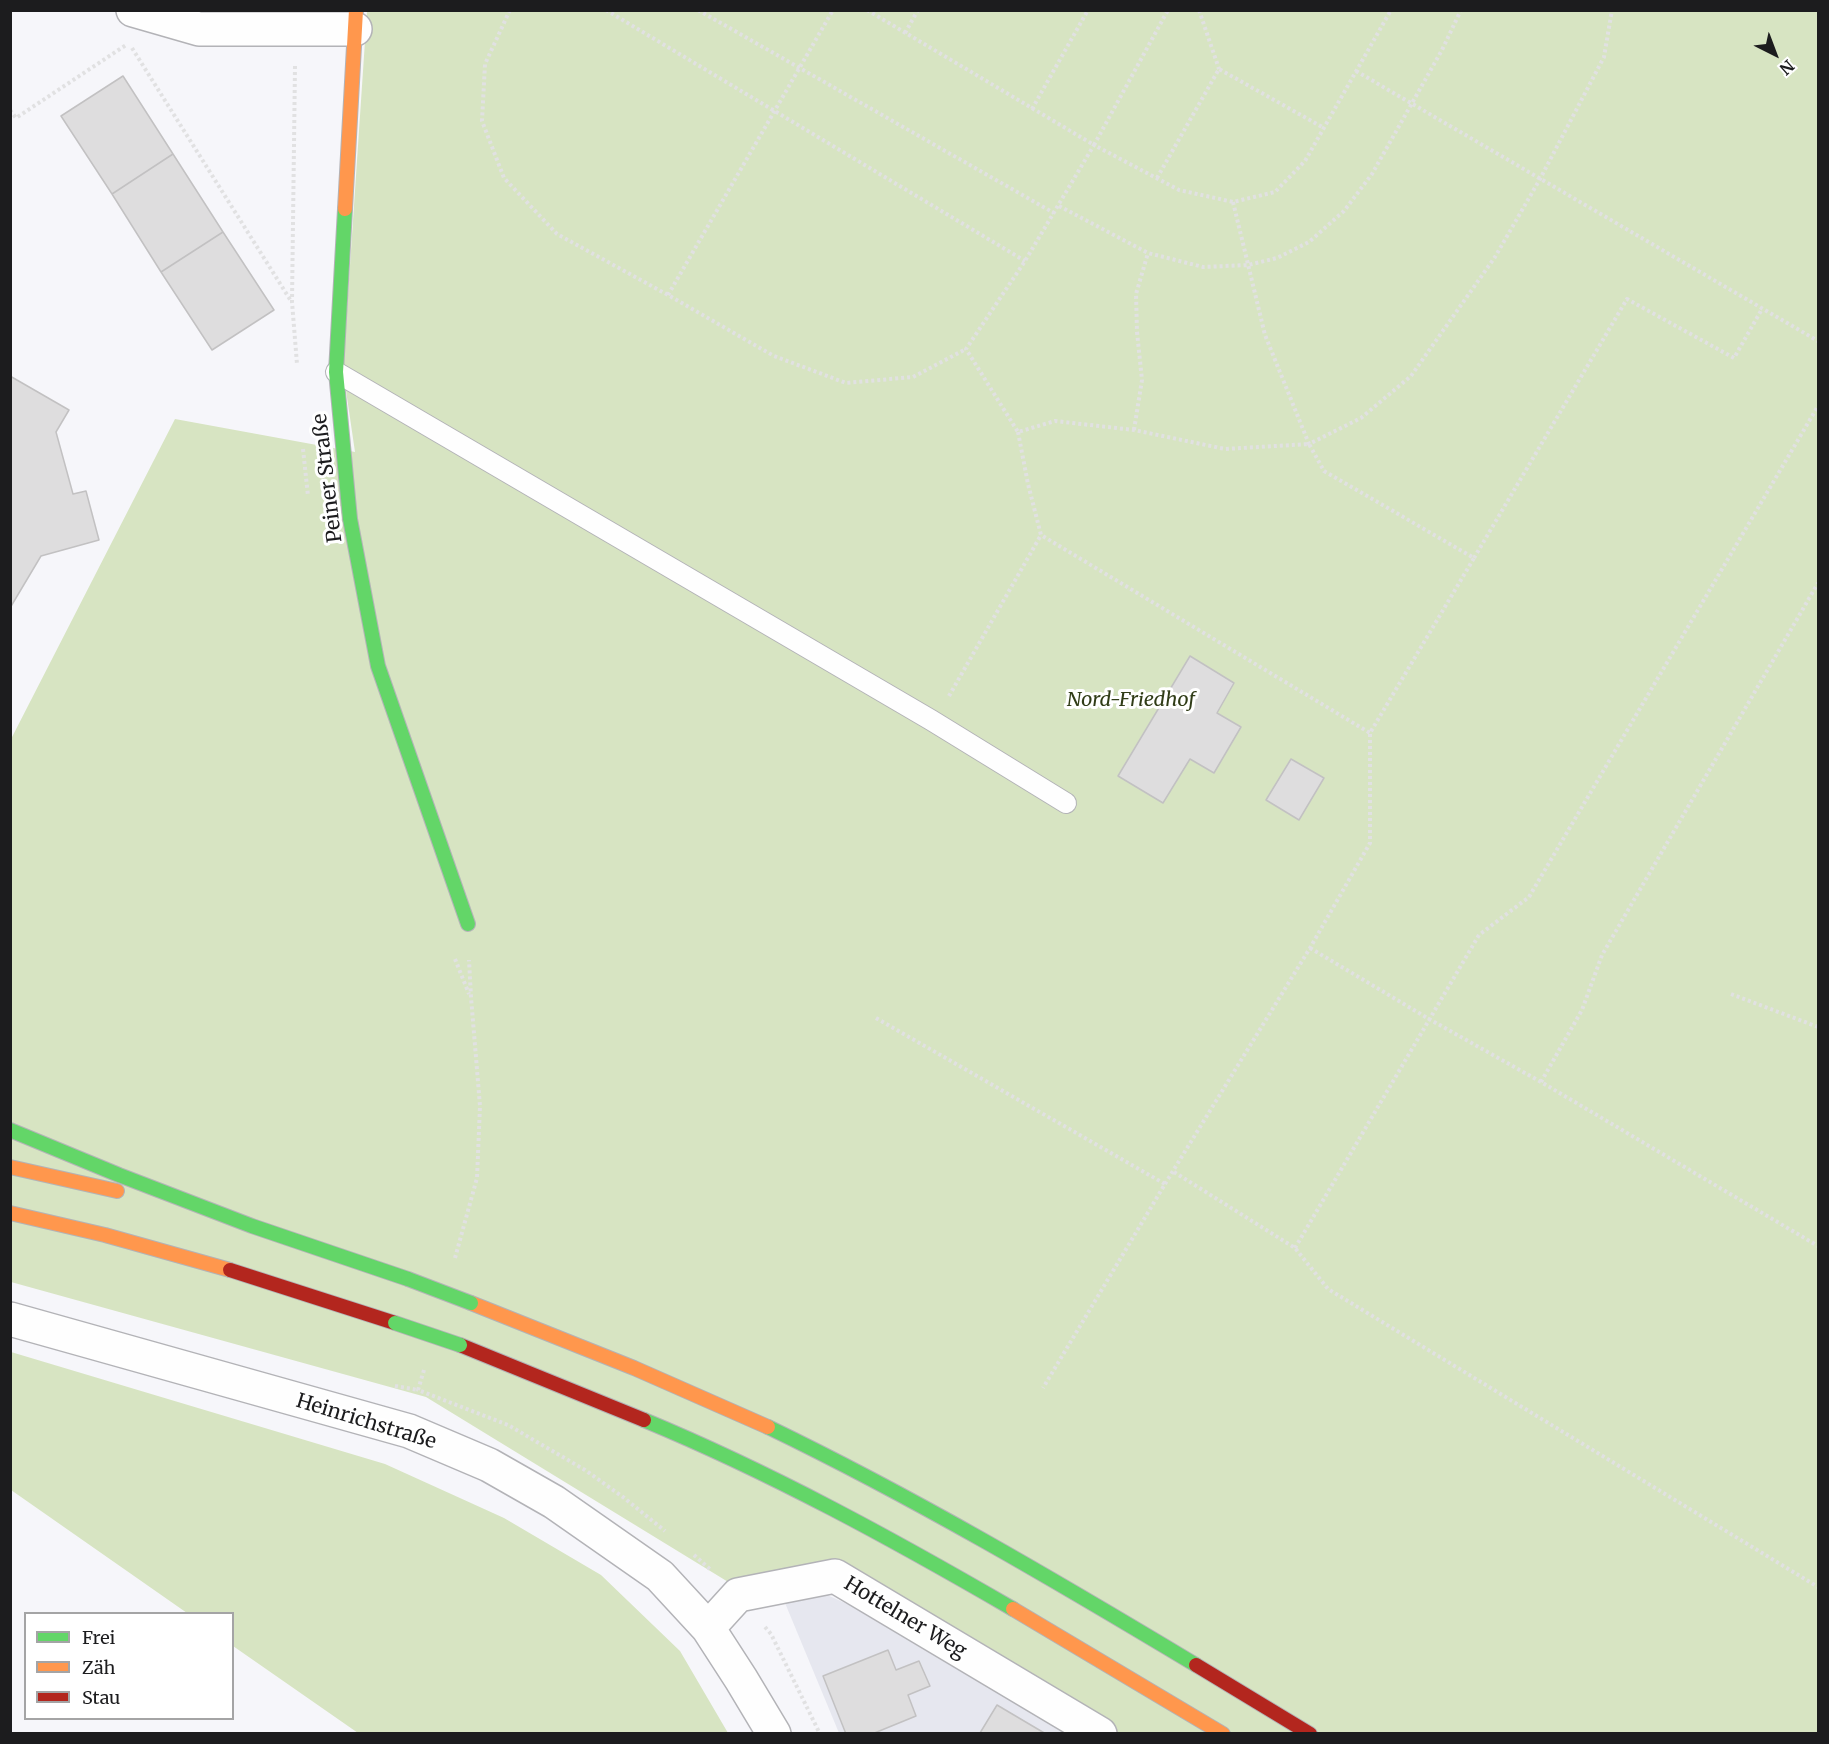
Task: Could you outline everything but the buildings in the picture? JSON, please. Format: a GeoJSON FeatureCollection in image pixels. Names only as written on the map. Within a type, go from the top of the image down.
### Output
{"type":"FeatureCollection","features":[{"type":"Feature","properties":{"kind":"main road","name":"Peiner Straße"},"geometry":{"type":"LineString","coordinates":[[355,20],[336,372],[350,519],[378,666],[468,924]]}},
{"type":"Feature","properties":{"kind":"main road"},"geometry":{"type":"LineString","coordinates":[[10,1130],[252,1226],[408,1279],[659,1377],[794,1440],[906,1498],[1016,1559],[1310,1734]]}},
{"type":"Feature","properties":{"kind":"main road"},"geometry":{"type":"LineString","coordinates":[[10,1167],[133,1195],[252,1226]]}},
{"type":"Feature","properties":{"kind":"main road"},"geometry":{"type":"LineString","coordinates":[[10,1213],[105,1235],[225,1269],[394,1323],[460,1345],[648,1419],[768,1476],[889,1539],[1222,1734]]}},
{"type":"Feature","properties":{"kind":"street"},"geometry":{"type":"LineString","coordinates":[[133,10],[199,29],[355,20]]}},
{"type":"Feature","properties":{"kind":"street","name":"Heinrichstraße"},"geometry":{"type":"LineString","coordinates":[[10,1319],[409,1431],[489,1465],[554,1502],[660,1576],[708,1628],[774,1734]]}},
{"type":"Feature","properties":{"kind":"street","name":"Hottelner Weg"},"geometry":{"type":"LineString","coordinates":[[738,1595],[835,1576],[1100,1734]]}},
{"type":"Feature","properties":{"kind":"street"},"geometry":{"type":"LineString","coordinates":[[708,1628],[738,1595]]}},
{"type":"Feature","properties":{"kind":"lane"},"geometry":{"type":"LineString","coordinates":[[336,372],[931,720],[1066,803]]}},
{"type":"Feature","properties":{"kind":"path"},"geometry":{"type":"LineString","coordinates":[[510,10],[485,64],[482,121],[504,178],[557,234],[774,357],[846,383],[913,377],[966,349],[1026,261],[1059,206],[1168,10]]}},
{"type":"Feature","properties":{"kind":"path"},"geometry":{"type":"LineString","coordinates":[[606,10],[1026,261]]}},
{"type":"Feature","properties":{"kind":"path"},"geometry":{"type":"LineString","coordinates":[[698,10],[1054,214]]}},
{"type":"Feature","properties":{"kind":"path"},"geometry":{"type":"LineString","coordinates":[[668,295],[833,10]]}},
{"type":"Feature","properties":{"kind":"path"},"geometry":{"type":"LineString","coordinates":[[867,10],[1094,145],[1179,190],[1233,202],[1275,192],[1305,161],[1388,11]]}},
{"type":"Feature","properties":{"kind":"path"},"geometry":{"type":"LineString","coordinates":[[905,33],[918,10]]}},
{"type":"Feature","properties":{"kind":"path"},"geometry":{"type":"LineString","coordinates":[[1032,109],[1088,10]]}},
{"type":"Feature","properties":{"kind":"path"},"geometry":{"type":"LineString","coordinates":[[1199,10],[1219,69],[1323,128]]}},
{"type":"Feature","properties":{"kind":"path"},"geometry":{"type":"LineString","coordinates":[[1059,206],[1148,253],[1203,267],[1248,265],[1277,258],[1309,242],[1344,211],[1372,174],[1442,50],[1461,10]]}},
{"type":"Feature","properties":{"kind":"path"},"geometry":{"type":"LineString","coordinates":[[1018,432],[1055,421],[1134,430],[1225,449],[1310,444],[1361,418],[1410,376],[1495,257],[1604,57],[1612,10]]}},
{"type":"Feature","properties":{"kind":"path"},"geometry":{"type":"LineString","coordinates":[[10,110],[16,118],[129,43],[292,302]]}},
{"type":"Feature","properties":{"kind":"path"},"geometry":{"type":"LineString","coordinates":[[1157,178],[1219,69]]}},
{"type":"Feature","properties":{"kind":"path"},"geometry":{"type":"LineString","coordinates":[[1356,71],[1818,341]]}},
{"type":"Feature","properties":{"kind":"path"},"geometry":{"type":"LineString","coordinates":[[1233,202],[1265,335],[1310,444],[1324,471],[1474,558]]}},
{"type":"Feature","properties":{"kind":"path"},"geometry":{"type":"LineString","coordinates":[[1134,430],[1142,380],[1136,294],[1148,253]]}},
{"type":"Feature","properties":{"kind":"path"},"geometry":{"type":"LineString","coordinates":[[1043,1388],[1310,948],[1370,843],[1370,733],[1627,299],[1734,358],[1762,309]]}},
{"type":"Feature","properties":{"kind":"path"},"geometry":{"type":"LineString","coordinates":[[931,720],[943,706],[1041,535],[1018,432],[966,349]]}},
{"type":"Feature","properties":{"kind":"path"},"geometry":{"type":"LineString","coordinates":[[1295,1248],[1479,936],[1529,897],[1818,406]]}},
{"type":"Feature","properties":{"kind":"path"},"geometry":{"type":"LineString","coordinates":[[1041,535],[1370,733]]}},
{"type":"Feature","properties":{"kind":"path"},"geometry":{"type":"LineString","coordinates":[[1541,1082],[1582,1010],[1602,955],[1818,583]]}},
{"type":"Feature","properties":{"kind":"path"},"geometry":{"type":"LineString","coordinates":[[1310,948],[1818,1246]]}},
{"type":"Feature","properties":{"kind":"path"},"geometry":{"type":"LineString","coordinates":[[1731,994],[1818,1027]]}},
{"type":"Feature","properties":{"kind":"path"},"geometry":{"type":"LineString","coordinates":[[876,1018],[1165,1184]]}},
{"type":"Feature","properties":{"kind":"path"},"geometry":{"type":"LineString","coordinates":[[1174,1172],[1295,1248],[1328,1289],[1818,1587]]}},
{"type":"Feature","properties":{"kind":"path"},"geometry":{"type":"LineString","coordinates":[[738,1595],[771,1634],[820,1734]]}},
{"type":"Feature","properties":{"kind":"shaded area"},"geometry":{"type":"Polygon","coordinates":[[[825,1594],[874,1616],[1077,1733],[839,1733],[785,1603],[825,1594]]]}},
{"type":"Feature","properties":{"kind":"green space","name":"Nord-Friedhof"},"geometry":{"type":"Polygon","coordinates":[[[367,11],[1818,11],[1818,1733],[1120,1733],[835,1566],[738,1588],[426,1397],[11,1282],[10,741],[175,419],[355,452],[343,370],[367,11]]]}},
{"type":"Feature","properties":{"kind":"green space"},"geometry":{"type":"Polygon","coordinates":[[[11,1352],[385,1464],[504,1518],[601,1575],[680,1651],[728,1733],[358,1733],[234,1647],[234,1612],[186,1612],[11,1490],[11,1352]]]}},
{"type":"Feature","properties":{"kind":"traffic: fast"},"geometry":{"type":"LineString","coordinates":[[345,209],[336,372],[350,519],[378,666],[468,924]]}},
{"type":"Feature","properties":{"kind":"traffic: fast"},"geometry":{"type":"LineString","coordinates":[[10,1130],[252,1226],[408,1279]]}},
{"type":"Feature","properties":{"kind":"traffic: fast"},"geometry":{"type":"LineString","coordinates":[[408,1279],[471,1303]]}},
{"type":"Feature","properties":{"kind":"traffic: fast"},"geometry":{"type":"LineString","coordinates":[[395,1323],[460,1345]]}},
{"type":"Feature","properties":{"kind":"traffic: fast"},"geometry":{"type":"LineString","coordinates":[[644,1420],[739,1462],[832,1508],[1013,1609]]}},
{"type":"Feature","properties":{"kind":"traffic: fast"},"geometry":{"type":"LineString","coordinates":[[768,1427],[931,1511],[1196,1665]]}},
{"type":"Feature","properties":{"kind":"traffic: slow"},"geometry":{"type":"LineString","coordinates":[[345,209],[356,10]]}},
{"type":"Feature","properties":{"kind":"traffic: slow"},"geometry":{"type":"LineString","coordinates":[[10,1167],[117,1191]]}},
{"type":"Feature","properties":{"kind":"traffic: slow"},"geometry":{"type":"LineString","coordinates":[[10,1213],[105,1235],[230,1270]]}},
{"type":"Feature","properties":{"kind":"traffic: slow"},"geometry":{"type":"LineString","coordinates":[[471,1303],[634,1368],[768,1427]]}},
{"type":"Feature","properties":{"kind":"traffic: slow"},"geometry":{"type":"LineString","coordinates":[[1013,1609],[1223,1734]]}},
{"type":"Feature","properties":{"kind":"traffic: jam"},"geometry":{"type":"LineString","coordinates":[[230,1270],[395,1323]]}},
{"type":"Feature","properties":{"kind":"traffic: jam"},"geometry":{"type":"LineString","coordinates":[[460,1345],[644,1420]]}},
{"type":"Feature","properties":{"kind":"traffic: jam"},"geometry":{"type":"LineString","coordinates":[[1196,1665],[1310,1734]]}}]}
